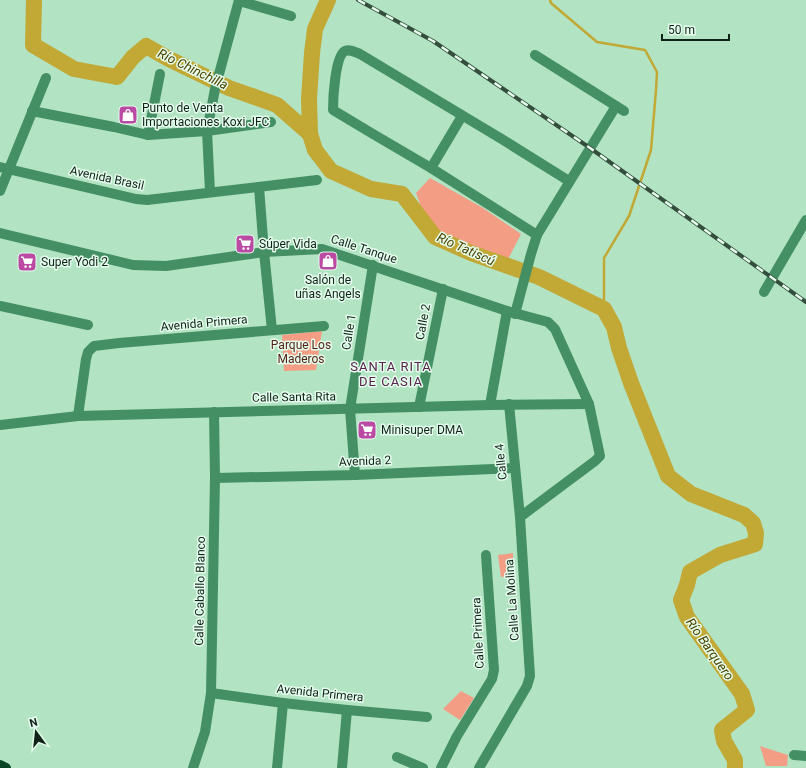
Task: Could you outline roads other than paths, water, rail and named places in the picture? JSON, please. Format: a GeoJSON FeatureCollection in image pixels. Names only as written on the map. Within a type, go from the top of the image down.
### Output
{"type":"FeatureCollection","features":[{"type":"Feature","properties":{"kind":"main road"},"geometry":{"type":"LineString","coordinates":[[0,764],[6,768]]}},
{"type":"Feature","properties":{"kind":"street"},"geometry":{"type":"LineString","coordinates":[[210,192],[207,131],[215,89],[239,0],[291,16]]}},
{"type":"Feature","properties":{"kind":"street"},"geometry":{"type":"LineString","coordinates":[[538,235],[431,168],[333,110],[340,56],[349,50],[353,51],[520,150],[569,181]]}},
{"type":"Feature","properties":{"kind":"street"},"geometry":{"type":"LineString","coordinates":[[490,404],[511,313],[523,284],[538,235],[569,181],[620,109],[538,60]]}},
{"type":"Feature","properties":{"kind":"street"},"geometry":{"type":"LineString","coordinates":[[148,135],[160,74]]}},
{"type":"Feature","properties":{"kind":"street"},"geometry":{"type":"LineString","coordinates":[[0,191],[4,168],[32,111],[46,78]]}},
{"type":"Feature","properties":{"kind":"street"},"geometry":{"type":"LineString","coordinates":[[32,111],[148,135],[207,131],[271,122]]}},
{"type":"Feature","properties":{"kind":"street"},"geometry":{"type":"LineString","coordinates":[[431,168],[462,116]]}},
{"type":"Feature","properties":{"kind":"street","name":"Avenida Brasil"},"geometry":{"type":"LineString","coordinates":[[4,168],[136,199],[147,200],[317,180]]}},
{"type":"Feature","properties":{"kind":"street"},"geometry":{"type":"LineString","coordinates":[[259,187],[272,330]]}},
{"type":"Feature","properties":{"kind":"street"},"geometry":{"type":"LineString","coordinates":[[764,292],[806,220]]}},
{"type":"Feature","properties":{"kind":"street","name":"Calle Tanque"},"geometry":{"type":"LineString","coordinates":[[0,233],[133,265],[166,266],[264,252],[322,249],[373,265],[511,313],[548,322],[554,329],[589,404],[600,456],[520,517]]}},
{"type":"Feature","properties":{"kind":"street","name":"Calle 1"},"geometry":{"type":"LineString","coordinates":[[355,475],[350,409],[373,265]]}},
{"type":"Feature","properties":{"kind":"street","name":"Calle 2"},"geometry":{"type":"LineString","coordinates":[[419,407],[443,289]]}},
{"type":"Feature","properties":{"kind":"street"},"geometry":{"type":"LineString","coordinates":[[0,306],[88,325]]}},
{"type":"Feature","properties":{"kind":"street","name":"Avenida Primera"},"geometry":{"type":"LineString","coordinates":[[78,416],[86,359],[88,352],[94,346],[324,326]]}},
{"type":"Feature","properties":{"kind":"street","name":"Calle Santa Rita"},"geometry":{"type":"LineString","coordinates":[[0,425],[78,416],[490,404],[589,404]]}},
{"type":"Feature","properties":{"kind":"street","name":"Calle 4"},"geometry":{"type":"LineString","coordinates":[[509,404],[520,517]]}},
{"type":"Feature","properties":{"kind":"street","name":"Calle Caballo Blanco"},"geometry":{"type":"LineString","coordinates":[[192,768],[205,732],[211,693],[215,478],[214,412]]}},
{"type":"Feature","properties":{"kind":"street","name":"Avenida 2"},"geometry":{"type":"LineString","coordinates":[[215,478],[355,475],[515,468]]}},
{"type":"Feature","properties":{"kind":"street","name":"Calle La Molina"},"geometry":{"type":"LineString","coordinates":[[479,768],[527,686],[530,676],[520,517]]}},
{"type":"Feature","properties":{"kind":"street","name":"Calle Primera"},"geometry":{"type":"LineString","coordinates":[[442,768],[457,736],[492,679],[494,670],[486,555]]}},
{"type":"Feature","properties":{"kind":"street","name":"Avenida Primera"},"geometry":{"type":"LineString","coordinates":[[211,693],[283,703],[427,717]]}},
{"type":"Feature","properties":{"kind":"street"},"geometry":{"type":"LineString","coordinates":[[277,768],[283,703]]}},
{"type":"Feature","properties":{"kind":"street"},"geometry":{"type":"LineString","coordinates":[[342,768],[347,710]]}},
{"type":"Feature","properties":{"kind":"street"},"geometry":{"type":"LineString","coordinates":[[794,755],[806,756]]}},
{"type":"Feature","properties":{"kind":"street"},"geometry":{"type":"LineString","coordinates":[[397,757],[423,768]]}},
{"type":"Feature","properties":{"kind":"waterway","name":"Río Chinchilla"},"geometry":{"type":"LineString","coordinates":[[34,0],[33,45],[74,69],[117,77],[133,57],[146,46],[169,59],[229,88],[277,105],[310,134]]}},
{"type":"Feature","properties":{"kind":"waterway","name":"Río Barquero"},"geometry":{"type":"LineString","coordinates":[[328,0],[315,29],[309,99],[310,134],[315,150],[331,171],[371,189],[402,194],[435,237],[471,253],[539,277],[604,309],[614,327],[619,348],[631,383],[668,476],[691,494],[744,515],[753,523],[756,533],[755,544],[720,555],[690,572],[681,600],[687,617],[742,694],[747,710],[722,730],[724,741],[735,760],[735,768]]}},
{"type":"Feature","properties":{"kind":"waterway"},"geometry":{"type":"LineString","coordinates":[[550,0],[551,3],[597,42],[645,50],[657,72],[651,150],[629,216],[604,258],[604,309]]}},
{"type":"Feature","properties":{"kind":"railway"},"geometry":{"type":"LineString","coordinates":[[358,0],[433,41],[590,148],[806,302]]}},
{"type":"Feature","properties":{"kind":"place","name":"Punto de Venta Importaciones Koxi JFC"},"geometry":{"type":"Point","coordinates":[128,115]}},
{"type":"Feature","properties":{"kind":"place","name":"Súper Vida"},"geometry":{"type":"Point","coordinates":[245,244]}},
{"type":"Feature","properties":{"kind":"place","name":"Salón de uñas Angels"},"geometry":{"type":"Point","coordinates":[328,261]}},
{"type":"Feature","properties":{"kind":"place","name":"Super Yodi 2"},"geometry":{"type":"Point","coordinates":[27,262]}},
{"type":"Feature","properties":{"kind":"place","name":"Minisuper DMA"},"geometry":{"type":"Point","coordinates":[367,430]}},
{"type":"Feature","properties":{"kind":"district","name":"SANTA RITA DE CASIA"},"geometry":{"type":"Point","coordinates":[391,374]}},
{"type":"Feature","properties":{"kind":"water label","name":"Río Tatiscú"},"geometry":{"type":"Point","coordinates":[466,249]}},
{"type":"Feature","properties":{"kind":"park label","name":"Parque Los Maderos"},"geometry":{"type":"Point","coordinates":[301,352]}}]}
